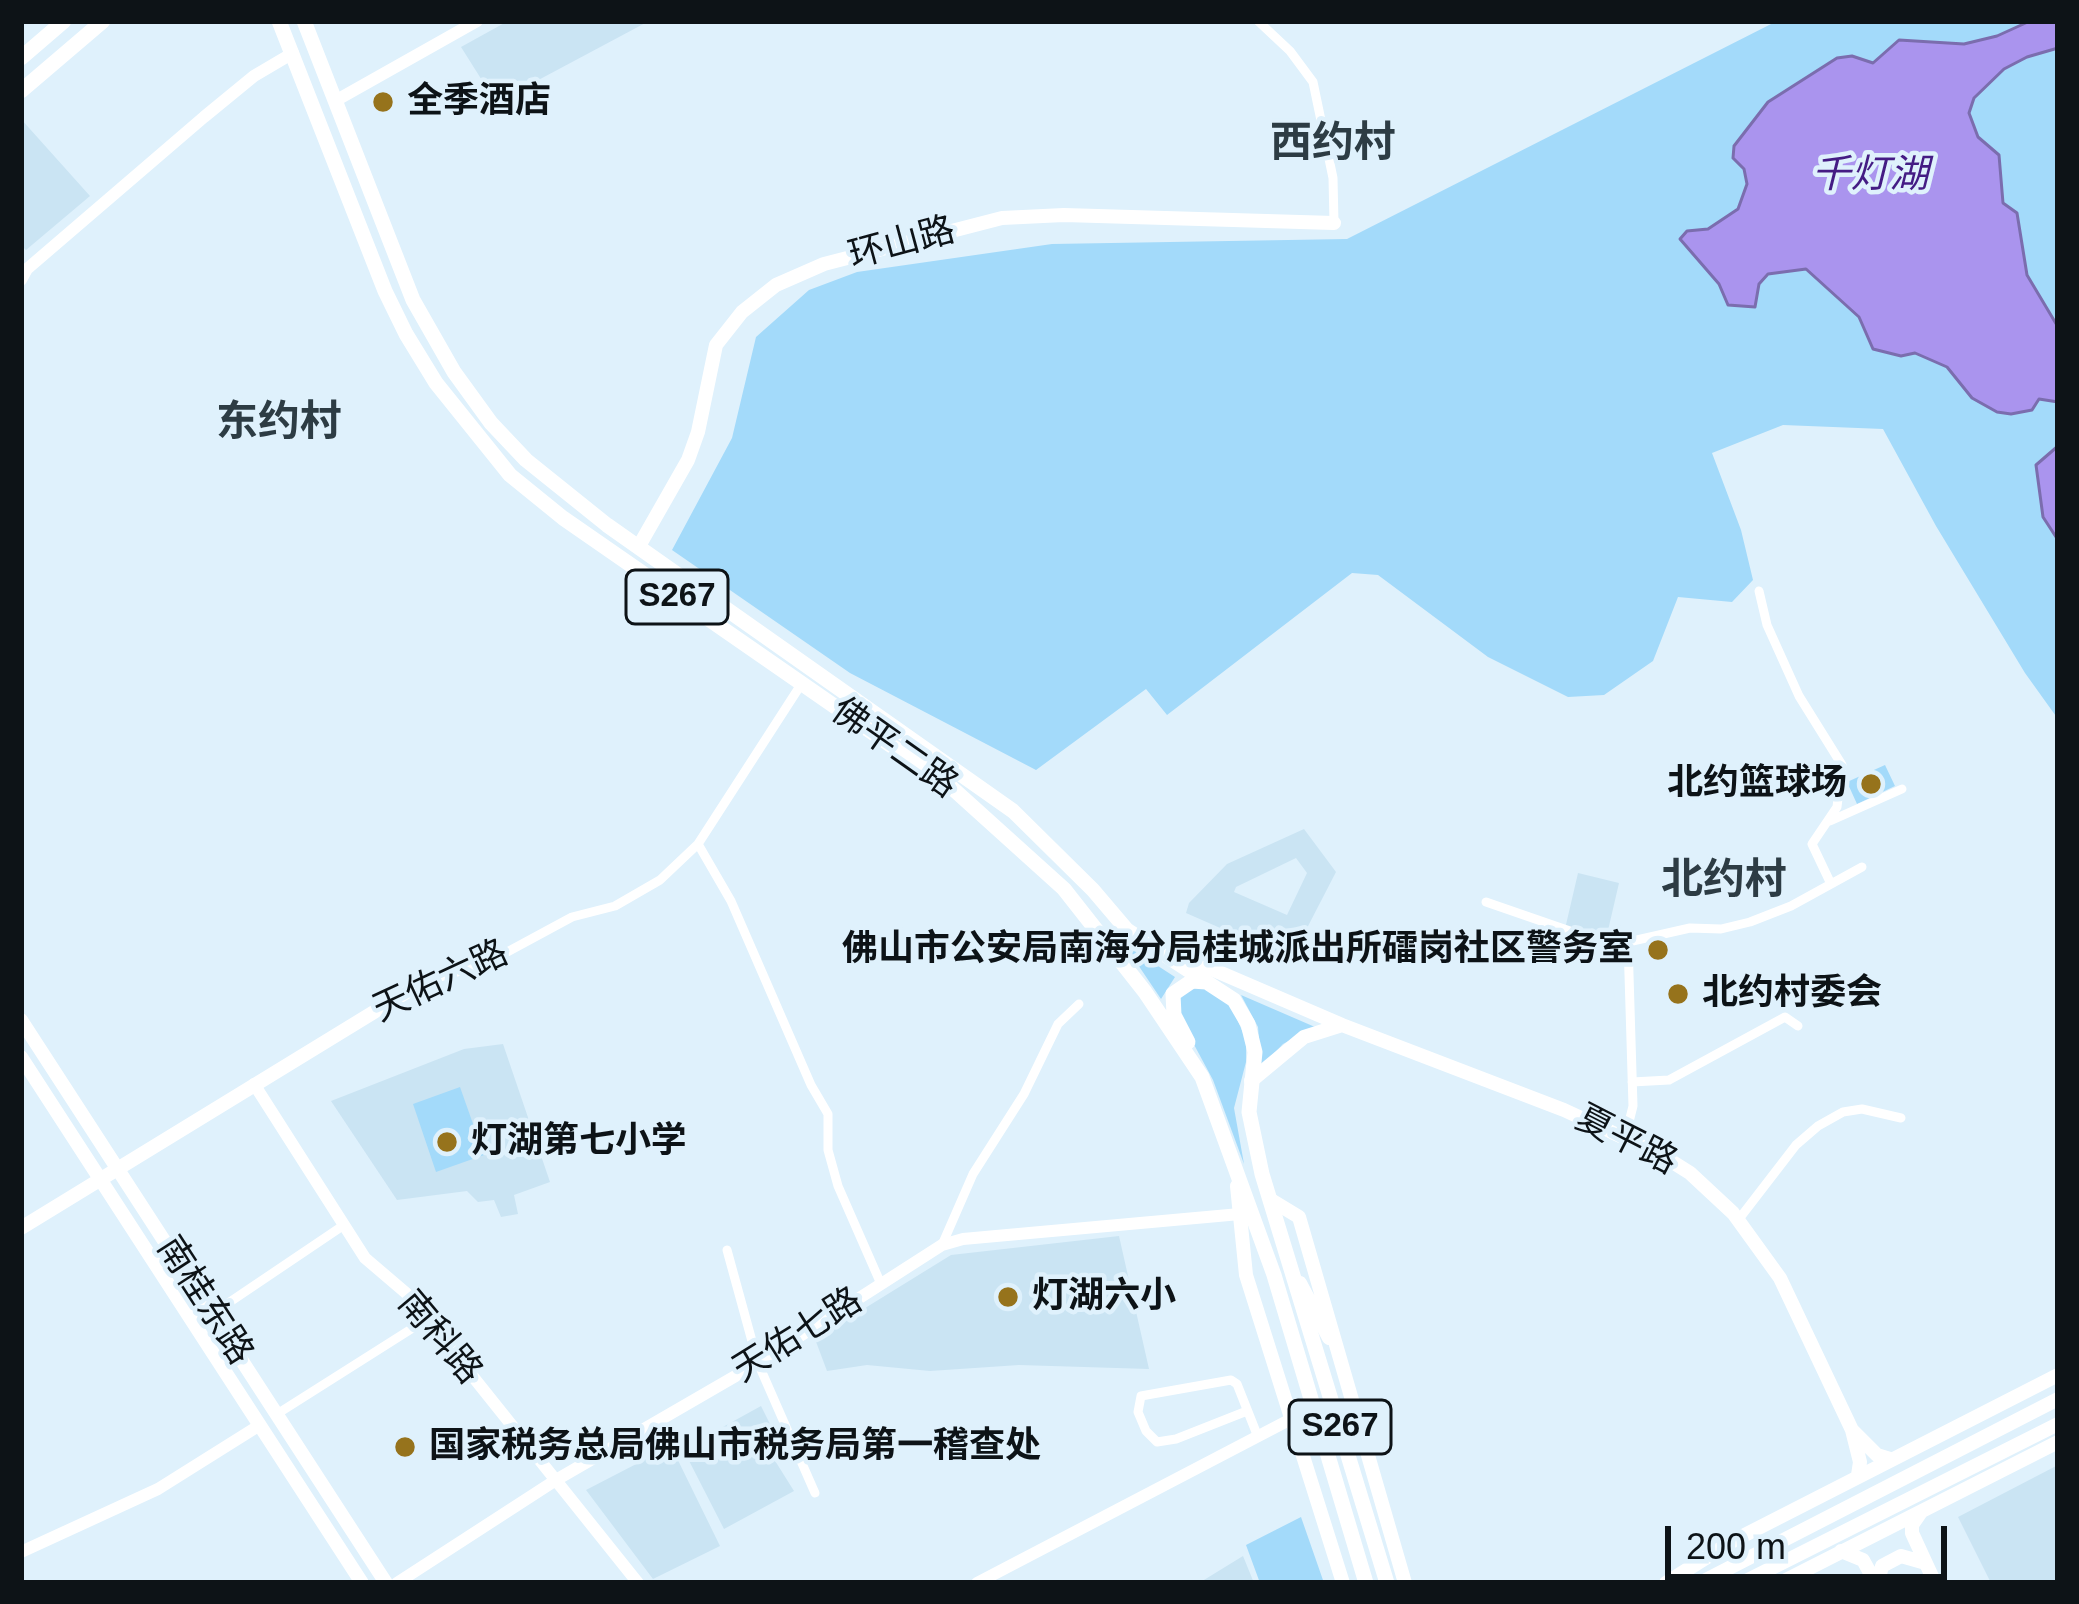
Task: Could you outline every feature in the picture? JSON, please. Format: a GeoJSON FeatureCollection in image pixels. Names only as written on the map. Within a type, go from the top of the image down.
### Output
{"type":"FeatureCollection","features":[{"type":"Feature","properties":{"kind":"main road"},"geometry":{"type":"LineString","coordinates":[[21,58],[64,21]]}},
{"type":"Feature","properties":{"kind":"main road"},"geometry":{"type":"LineString","coordinates":[[21,92],[103,21]]}},
{"type":"Feature","properties":{"kind":"main road","name":"佛平二路"},"geometry":{"type":"LineString","coordinates":[[280,21],[396,313],[436,383],[510,475],[563,518],[951,787],[1064,889],[1133,976],[1202,1077],[1274,1275],[1366,1583]]}},
{"type":"Feature","properties":{"kind":"main road","name":"佛平二路"},"geometry":{"type":"LineString","coordinates":[[304,21],[413,300],[454,372],[491,423],[526,460],[639,546],[1013,812],[1094,890],[1127,930],[1234,1000],[1248,1024],[1255,1052],[1251,1082]]}},
{"type":"Feature","properties":{"kind":"main road","name":"环山路"},"geometry":{"type":"LineString","coordinates":[[639,546],[688,460],[716,345],[742,312],[776,285],[824,264],[1001,218],[1064,214],[1334,223]]}},
{"type":"Feature","properties":{"kind":"main road","name":"夏平路"},"geometry":{"type":"LineString","coordinates":[[1176,962],[1186,958],[1342,1025],[1564,1109],[1676,1163],[1739,1220],[1790,1297],[1852,1430],[1860,1462],[1858,1475]]}},
{"type":"Feature","properties":{"kind":"main road"},"geometry":{"type":"LineString","coordinates":[[1202,1077],[1172,1003],[1177,988],[1192,981],[1209,982]]}},
{"type":"Feature","properties":{"kind":"main road","name":"天佑六路"},"geometry":{"type":"LineString","coordinates":[[21,1228],[423,982]]}},
{"type":"Feature","properties":{"kind":"main road","name":"南桂东路"},"geometry":{"type":"LineString","coordinates":[[21,1020],[386,1583]]}},
{"type":"Feature","properties":{"kind":"main road"},"geometry":{"type":"LineString","coordinates":[[1251,1082],[1304,1037],[1342,1025]]}},
{"type":"Feature","properties":{"kind":"main road","name":"南桂东路"},"geometry":{"type":"LineString","coordinates":[[21,1057],[362,1583]]}},
{"type":"Feature","properties":{"kind":"main road","name":"S267"},"geometry":{"type":"LineString","coordinates":[[1251,1082],[1251,1124],[1270,1200],[1387,1583]]}},
{"type":"Feature","properties":{"kind":"main road"},"geometry":{"type":"LineString","coordinates":[[1235,1168],[1246,1274],[1343,1583]]}},
{"type":"Feature","properties":{"kind":"main road"},"geometry":{"type":"LineString","coordinates":[[1270,1200],[1299,1217],[1405,1583]]}},
{"type":"Feature","properties":{"kind":"main road"},"geometry":{"type":"LineString","coordinates":[[1286,1246],[1315,1267]]}},
{"type":"Feature","properties":{"kind":"main road"},"geometry":{"type":"LineString","coordinates":[[1294,1270],[1341,1358]]}},
{"type":"Feature","properties":{"kind":"main road"},"geometry":{"type":"LineString","coordinates":[[1666,1583],[1731,1541],[2058,1375]]}},
{"type":"Feature","properties":{"kind":"main road"},"geometry":{"type":"LineString","coordinates":[[1700,1583],[2058,1399]]}},
{"type":"Feature","properties":{"kind":"main road"},"geometry":{"type":"LineString","coordinates":[[1948,1431],[2017,1420]]}},
{"type":"Feature","properties":{"kind":"main road"},"geometry":{"type":"LineString","coordinates":[[1742,1583],[2058,1424]]}},
{"type":"Feature","properties":{"kind":"main road","name":"夏平路"},"geometry":{"type":"LineString","coordinates":[[1852,1430],[1876,1455],[1890,1460]]}},
{"type":"Feature","properties":{"kind":"main road"},"geometry":{"type":"LineString","coordinates":[[1967,1488],[2026,1441]]}},
{"type":"Feature","properties":{"kind":"main road"},"geometry":{"type":"LineString","coordinates":[[1780,1583],[2058,1442]]}},
{"type":"Feature","properties":{"kind":"main road"},"geometry":{"type":"LineString","coordinates":[[1924,1510],[1912,1533],[1935,1583]]}},
{"type":"Feature","properties":{"kind":"main road"},"geometry":{"type":"LineString","coordinates":[[1841,1551],[1863,1560],[1877,1583]]}},
{"type":"Feature","properties":{"kind":"main road"},"geometry":{"type":"LineString","coordinates":[[1877,1583],[1882,1566],[1901,1556],[1926,1566]]}},
{"type":"Feature","properties":{"kind":"street"},"geometry":{"type":"LineString","coordinates":[[335,101],[477,21]]}},
{"type":"Feature","properties":{"kind":"street"},"geometry":{"type":"LineString","coordinates":[[1258,21],[1290,51],[1313,82],[1333,178],[1334,223]]}},
{"type":"Feature","properties":{"kind":"street"},"geometry":{"type":"LineString","coordinates":[[23,270],[203,117],[293,52]]}},
{"type":"Feature","properties":{"kind":"street"},"geometry":{"type":"LineString","coordinates":[[1759,591],[1767,626],[1799,697],[1842,765],[1841,791],[1812,844],[1831,884]]}},
{"type":"Feature","properties":{"kind":"street","name":"天佑六路"},"geometry":{"type":"LineString","coordinates":[[423,982],[485,964],[572,917],[615,906],[660,880],[698,844],[802,683]]}},
{"type":"Feature","properties":{"kind":"street"},"geometry":{"type":"LineString","coordinates":[[1828,821],[1902,789]]}},
{"type":"Feature","properties":{"kind":"street"},"geometry":{"type":"LineString","coordinates":[[698,844],[731,901],[828,1114],[828,1150],[838,1186],[881,1284]]}},
{"type":"Feature","properties":{"kind":"street"},"geometry":{"type":"LineString","coordinates":[[1486,902],[1596,940],[1628,942],[1690,928],[1750,922],[1791,906],[1862,867]]}},
{"type":"Feature","properties":{"kind":"street"},"geometry":{"type":"LineString","coordinates":[[1625,1138],[1633,1106],[1628,942]]}},
{"type":"Feature","properties":{"kind":"street"},"geometry":{"type":"LineString","coordinates":[[942,1245],[973,1174],[1024,1094],[1058,1024],[1079,1004]]}},
{"type":"Feature","properties":{"kind":"street"},"geometry":{"type":"LineString","coordinates":[[1632,1082],[1669,1080],[1785,1017],[1798,1026]]}},
{"type":"Feature","properties":{"kind":"street","name":"南科路"},"geometry":{"type":"LineString","coordinates":[[254,1084],[364,1258],[406,1293],[638,1583]]}},
{"type":"Feature","properties":{"kind":"street"},"geometry":{"type":"LineString","coordinates":[[1739,1220],[1796,1145],[1818,1126],[1844,1112],[1862,1109],[1900,1118]]}},
{"type":"Feature","properties":{"kind":"street","name":"天佑七路"},"geometry":{"type":"LineString","coordinates":[[398,1583],[556,1480],[758,1363],[942,1245],[963,1239],[1240,1214]]}},
{"type":"Feature","properties":{"kind":"street"},"geometry":{"type":"LineString","coordinates":[[212,1314],[344,1225]]}},
{"type":"Feature","properties":{"kind":"street"},"geometry":{"type":"LineString","coordinates":[[727,1250],[758,1363],[815,1493]]}},
{"type":"Feature","properties":{"kind":"street"},"geometry":{"type":"LineString","coordinates":[[277,1414],[427,1319]]}},
{"type":"Feature","properties":{"kind":"street"},"geometry":{"type":"LineString","coordinates":[[1247,1411],[1176,1439],[1156,1442],[1138,1412],[1142,1396],[1231,1380],[1237,1384],[1258,1437]]}},
{"type":"Feature","properties":{"kind":"street"},"geometry":{"type":"LineString","coordinates":[[976,1583],[1293,1418]]}},
{"type":"Feature","properties":{"kind":"street"},"geometry":{"type":"LineString","coordinates":[[21,1552],[158,1490],[260,1426]]}},
{"type":"Feature","properties":{"kind":"shaded area"},"geometry":{"type":"Polygon","coordinates":[[[508,21],[649,21],[529,85],[490,93],[461,47],[508,21]]]}},
{"type":"Feature","properties":{"kind":"shaded area"},"geometry":{"type":"Polygon","coordinates":[[[1777,21],[2058,21],[2058,719],[1936,526],[1883,429],[1783,425],[1712,453],[1741,530],[1753,580],[1732,602],[1678,597],[1653,661],[1604,695],[1568,697],[1488,657],[1378,575],[1352,573],[1167,715],[1146,689],[1036,770],[850,673],[672,550],[732,438],[756,337],[809,290],[857,272],[1052,244],[1347,239],[1777,21]]]}},
{"type":"Feature","properties":{"kind":"shaded area"},"geometry":{"type":"Polygon","coordinates":[[[21,119],[90,196],[26,250],[21,245],[21,119]]]}},
{"type":"Feature","properties":{"kind":"shaded area","name":"北约篮球场"},"geometry":{"type":"Polygon","coordinates":[[[1885,765],[1895,786],[1857,804],[1847,782],[1885,765]]]}},
{"type":"Feature","properties":{"kind":"shaded area"},"geometry":{"type":"Polygon","coordinates":[[[1304,829],[1336,872],[1291,959],[1186,913],[1189,903],[1227,864],[1304,829]],[[1296,858],[1234,892],[1287,915],[1307,873],[1296,858]]]}},
{"type":"Feature","properties":{"kind":"shaded area"},"geometry":{"type":"Polygon","coordinates":[[[1578,873],[1619,883],[1606,939],[1565,929],[1578,873]]]}},
{"type":"Feature","properties":{"kind":"shaded area"},"geometry":{"type":"Polygon","coordinates":[[[1124,944],[1175,977],[1161,999],[1124,944]]]}},
{"type":"Feature","properties":{"kind":"shaded area"},"geometry":{"type":"Polygon","coordinates":[[[1204,986],[1232,1007],[1246,1040],[1246,1062],[1234,1108],[1244,1164],[1213,1080],[1176,1011],[1181,992],[1204,986]]]}},
{"type":"Feature","properties":{"kind":"shaded area"},"geometry":{"type":"Polygon","coordinates":[[[1241,995],[1315,1027],[1283,1044],[1261,1067],[1258,1027],[1241,995]]]}},
{"type":"Feature","properties":{"kind":"shaded area","name":"灯湖第七小学"},"geometry":{"type":"Polygon","coordinates":[[[503,1044],[550,1182],[514,1195],[518,1214],[501,1217],[494,1200],[478,1202],[467,1191],[397,1200],[331,1101],[464,1049],[503,1044]]]}},
{"type":"Feature","properties":{"kind":"shaded area"},"geometry":{"type":"Polygon","coordinates":[[[460,1087],[484,1155],[436,1172],[413,1104],[460,1087]]]}},
{"type":"Feature","properties":{"kind":"shaded area","name":"灯湖六小"},"geometry":{"type":"Polygon","coordinates":[[[1119,1236],[1149,1369],[1019,1365],[930,1371],[867,1365],[827,1371],[815,1339],[951,1255],[1119,1236]]]}},
{"type":"Feature","properties":{"kind":"shaded area"},"geometry":{"type":"Polygon","coordinates":[[[761,1406],[778,1440],[767,1448],[794,1491],[724,1529],[683,1449],[761,1406]]]}},
{"type":"Feature","properties":{"kind":"shaded area"},"geometry":{"type":"Polygon","coordinates":[[[671,1446],[720,1546],[653,1579],[586,1490],[671,1446]]]}},
{"type":"Feature","properties":{"kind":"shaded area"},"geometry":{"type":"Polygon","coordinates":[[[2058,1465],[2058,1583],[1991,1583],[1958,1517],[2058,1465]]]}},
{"type":"Feature","properties":{"kind":"shaded area"},"geometry":{"type":"Polygon","coordinates":[[[1301,1517],[1324,1583],[1260,1583],[1246,1545],[1301,1517]]]}},
{"type":"Feature","properties":{"kind":"shaded area"},"geometry":{"type":"Polygon","coordinates":[[[1243,1556],[1254,1583],[1199,1583],[1243,1556]]]}},
{"type":"Feature","properties":{"kind":"water","name":"千灯湖"},"geometry":{"type":"Polygon","coordinates":[[[2030,21],[2058,21],[2058,48],[2004,69],[1974,98],[1969,113],[1978,137],[1999,155],[2003,203],[2017,213],[2027,275],[2058,327],[2058,402],[2039,399],[2032,410],[1997,412],[1972,398],[1947,367],[1915,353],[1901,356],[1873,349],[1859,317],[1806,269],[1768,274],[1759,284],[1755,307],[1728,305],[1719,284],[1680,239],[1687,231],[1708,229],[1738,209],[1747,184],[1744,169],[1733,158],[1734,146],[1768,102],[1837,58],[1852,56],[1873,63],[1899,40],[1964,44],[2030,21]]]}},
{"type":"Feature","properties":{"kind":"water"},"geometry":{"type":"Polygon","coordinates":[[[2058,446],[2058,540],[2043,517],[2036,465],[2058,446]]]}},
{"type":"Feature","properties":{"kind":"place","name":"全季酒店"},"geometry":{"type":"Point","coordinates":[383,102]}},
{"type":"Feature","properties":{"kind":"place","name":"北约篮球场"},"geometry":{"type":"Point","coordinates":[1871,784]}},
{"type":"Feature","properties":{"kind":"place","name":"佛山市公安局南海分局桂城派出所礌岗社区警务室"},"geometry":{"type":"Point","coordinates":[1658,950]}},
{"type":"Feature","properties":{"kind":"place","name":"北约村委会"},"geometry":{"type":"Point","coordinates":[1678,994]}},
{"type":"Feature","properties":{"kind":"place","name":"灯湖第七小学"},"geometry":{"type":"Point","coordinates":[447,1142]}},
{"type":"Feature","properties":{"kind":"place","name":"灯湖六小"},"geometry":{"type":"Point","coordinates":[1008,1297]}},
{"type":"Feature","properties":{"kind":"place","name":"国家税务总局佛山市税务局第一稽查处"},"geometry":{"type":"Point","coordinates":[405,1447]}},
{"type":"Feature","properties":{"kind":"district","name":"西约村"},"geometry":{"type":"Point","coordinates":[1333,144]}},
{"type":"Feature","properties":{"kind":"district","name":"东约村"},"geometry":{"type":"Point","coordinates":[279,423]}},
{"type":"Feature","properties":{"kind":"district","name":"北约村"},"geometry":{"type":"Point","coordinates":[1724,881]}}]}
